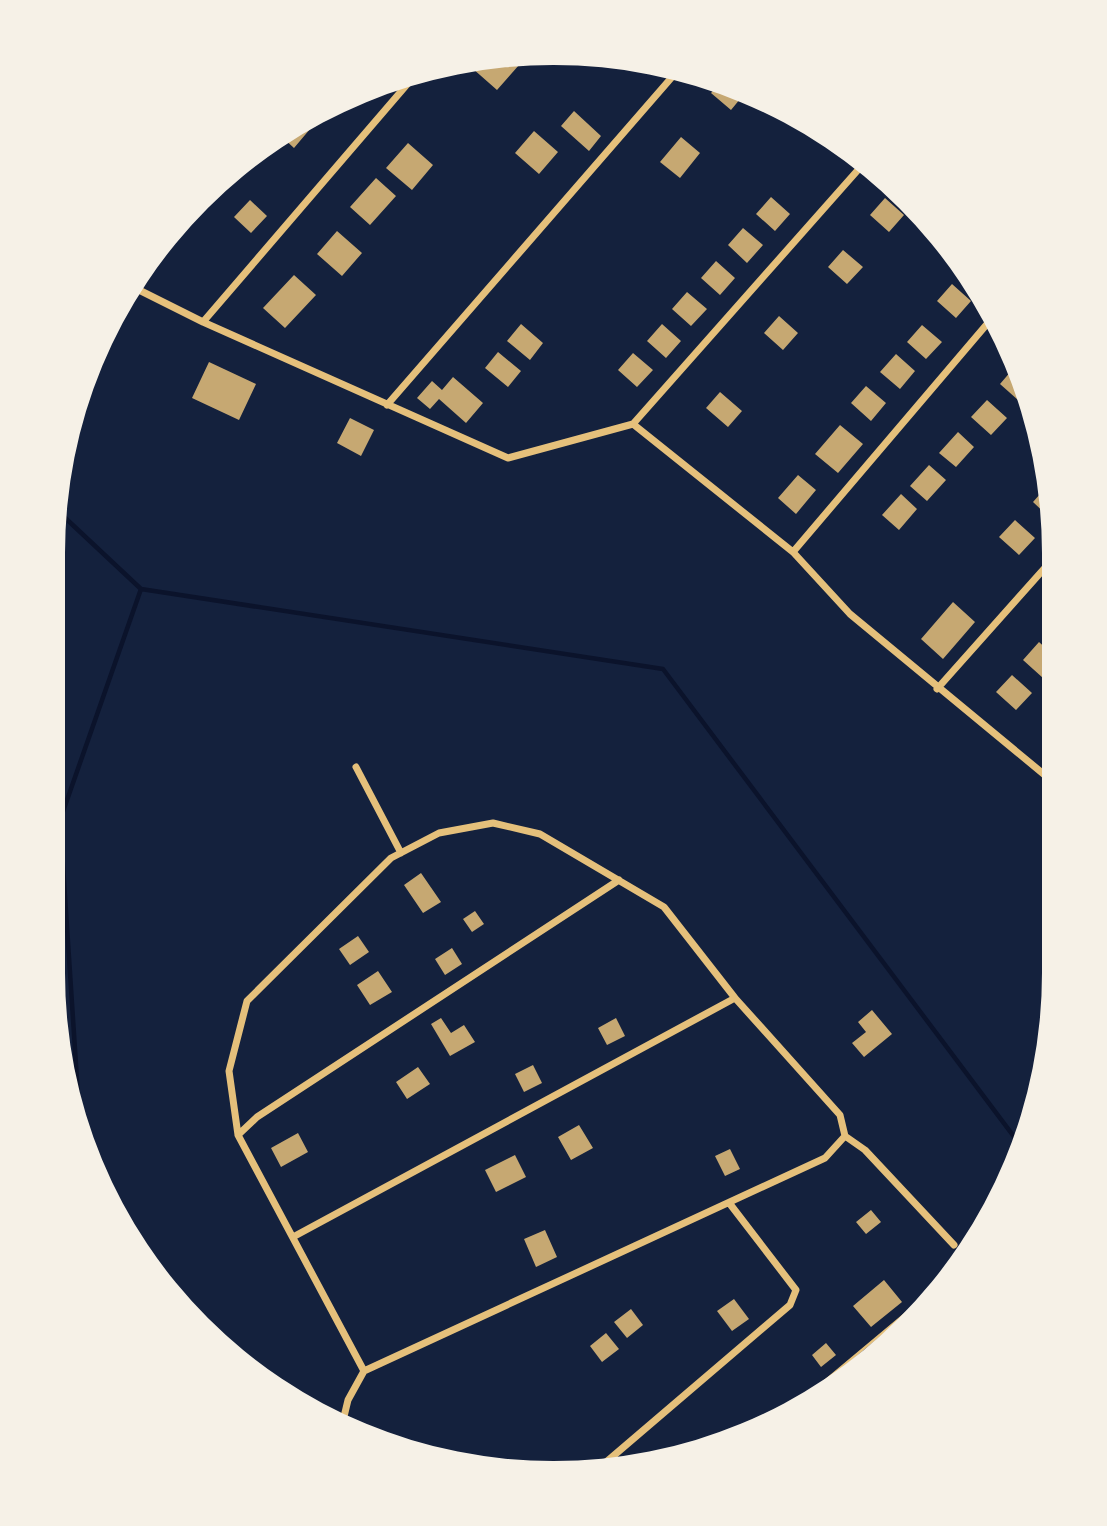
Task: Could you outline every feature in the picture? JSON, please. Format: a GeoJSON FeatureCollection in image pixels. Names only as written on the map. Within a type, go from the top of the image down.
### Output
{"type":"FeatureCollection","features":[{"type":"Feature","properties":{"kind":"street"},"geometry":{"type":"LineString","coordinates":[[387,405],[670,79]]}},
{"type":"Feature","properties":{"kind":"street"},"geometry":{"type":"LineString","coordinates":[[202,322],[403,89]]}},
{"type":"Feature","properties":{"kind":"street"},"geometry":{"type":"LineString","coordinates":[[141,291],[202,322],[508,458],[634,424],[857,171]]}},
{"type":"Feature","properties":{"kind":"street"},"geometry":{"type":"LineString","coordinates":[[793,552],[986,325]]}},
{"type":"Feature","properties":{"kind":"street"},"geometry":{"type":"LineString","coordinates":[[634,424],[793,552],[850,614],[937,689],[1042,773]]}},
{"type":"Feature","properties":{"kind":"street"},"geometry":{"type":"LineString","coordinates":[[937,689],[1042,571]]}},
{"type":"Feature","properties":{"kind":"street"},"geometry":{"type":"LineString","coordinates":[[356,767],[401,853]]}},
{"type":"Feature","properties":{"kind":"street"},"geometry":{"type":"LineString","coordinates":[[364,1371],[246,1155],[238,1135],[229,1071],[247,1001],[391,858],[439,833],[493,823],[540,834],[664,907],[736,998],[840,1115],[845,1136],[865,1150],[954,1245]]}},
{"type":"Feature","properties":{"kind":"street"},"geometry":{"type":"LineString","coordinates":[[238,1135],[257,1116],[618,880]]}},
{"type":"Feature","properties":{"kind":"street"},"geometry":{"type":"LineString","coordinates":[[293,1237],[736,998]]}},
{"type":"Feature","properties":{"kind":"street"},"geometry":{"type":"LineString","coordinates":[[345,1414],[348,1400],[364,1371],[825,1158],[845,1136]]}},
{"type":"Feature","properties":{"kind":"street"},"geometry":{"type":"LineString","coordinates":[[611,1458],[790,1305],[796,1290],[730,1204]]}},
{"type":"Feature","properties":{"kind":"path"},"geometry":{"type":"LineString","coordinates":[[954,1245],[954,1252]]}},
{"type":"Feature","properties":{"kind":"path"},"geometry":{"type":"LineString","coordinates":[[839,1369],[897,1320]]}},
{"type":"Feature","properties":{"kind":"building"},"geometry":{"type":"Polygon","coordinates":[[[518,66],[497,90],[476,71],[518,66]]]}},
{"type":"Feature","properties":{"kind":"building"},"geometry":{"type":"Polygon","coordinates":[[[712,91],[738,101],[731,110],[712,91]]]}},
{"type":"Feature","properties":{"kind":"building"},"geometry":{"type":"Polygon","coordinates":[[[574,111],[601,136],[589,151],[561,126],[574,111]]]}},
{"type":"Feature","properties":{"kind":"building"},"geometry":{"type":"Polygon","coordinates":[[[309,130],[294,148],[288,143],[309,130]]]}},
{"type":"Feature","properties":{"kind":"building"},"geometry":{"type":"Polygon","coordinates":[[[534,131],[558,152],[539,174],[515,153],[534,131]]]}},
{"type":"Feature","properties":{"kind":"building"},"geometry":{"type":"Polygon","coordinates":[[[681,137],[700,153],[680,178],[660,162],[681,137]]]}},
{"type":"Feature","properties":{"kind":"building"},"geometry":{"type":"Polygon","coordinates":[[[408,143],[433,165],[412,190],[386,168],[408,143]]]}},
{"type":"Feature","properties":{"kind":"building"},"geometry":{"type":"Polygon","coordinates":[[[376,178],[396,196],[370,225],[350,207],[376,178]]]}},
{"type":"Feature","properties":{"kind":"building"},"geometry":{"type":"Polygon","coordinates":[[[771,197],[790,214],[775,231],[756,214],[771,197]]]}},
{"type":"Feature","properties":{"kind":"building"},"geometry":{"type":"Polygon","coordinates":[[[885,198],[904,215],[889,232],[870,215],[885,198]]]}},
{"type":"Feature","properties":{"kind":"building"},"geometry":{"type":"Polygon","coordinates":[[[250,200],[267,216],[251,233],[234,217],[250,200]]]}},
{"type":"Feature","properties":{"kind":"building"},"geometry":{"type":"Polygon","coordinates":[[[743,228],[763,245],[747,263],[728,245],[743,228]]]}},
{"type":"Feature","properties":{"kind":"building"},"geometry":{"type":"Polygon","coordinates":[[[337,231],[362,253],[342,276],[317,254],[337,231]]]}},
{"type":"Feature","properties":{"kind":"building"},"geometry":{"type":"Polygon","coordinates":[[[843,250],[863,267],[847,284],[828,267],[843,250]]]}},
{"type":"Feature","properties":{"kind":"building"},"geometry":{"type":"Polygon","coordinates":[[[716,261],[735,278],[720,295],[701,278],[716,261]]]}},
{"type":"Feature","properties":{"kind":"building"},"geometry":{"type":"Polygon","coordinates":[[[294,275],[316,295],[285,328],[263,308],[294,275]]]}},
{"type":"Feature","properties":{"kind":"building"},"geometry":{"type":"Polygon","coordinates":[[[952,284],[971,301],[956,318],[937,301],[952,284]]]}},
{"type":"Feature","properties":{"kind":"building"},"geometry":{"type":"Polygon","coordinates":[[[687,292],[707,309],[691,326],[672,309],[687,292]]]}},
{"type":"Feature","properties":{"kind":"building"},"geometry":{"type":"Polygon","coordinates":[[[779,316],[798,333],[783,350],[764,333],[779,316]]]}},
{"type":"Feature","properties":{"kind":"building"},"geometry":{"type":"Polygon","coordinates":[[[521,324],[543,343],[530,360],[507,341],[521,324]]]}},
{"type":"Feature","properties":{"kind":"building"},"geometry":{"type":"Polygon","coordinates":[[[662,324],[681,341],[666,358],[647,341],[662,324]]]}},
{"type":"Feature","properties":{"kind":"building"},"geometry":{"type":"Polygon","coordinates":[[[922,325],[942,342],[926,359],[907,342],[922,325]]]}},
{"type":"Feature","properties":{"kind":"building"},"geometry":{"type":"Polygon","coordinates":[[[498,352],[521,371],[508,387],[485,368],[498,352]]]}},
{"type":"Feature","properties":{"kind":"building"},"geometry":{"type":"Polygon","coordinates":[[[633,353],[653,370],[637,387],[618,370],[633,353]]]}},
{"type":"Feature","properties":{"kind":"building"},"geometry":{"type":"Polygon","coordinates":[[[896,354],[915,371],[900,389],[880,372],[896,354]]]}},
{"type":"Feature","properties":{"kind":"building"},"geometry":{"type":"Polygon","coordinates":[[[209,362],[256,384],[239,420],[192,398],[209,362]]]}},
{"type":"Feature","properties":{"kind":"building"},"geometry":{"type":"Polygon","coordinates":[[[1008,375],[1017,399],[1000,384],[1008,375]]]}},
{"type":"Feature","properties":{"kind":"building"},"geometry":{"type":"Polygon","coordinates":[[[453,377],[483,403],[466,423],[439,399],[430,409],[417,398],[432,381],[442,390],[453,377]]]}},
{"type":"Feature","properties":{"kind":"building"},"geometry":{"type":"Polygon","coordinates":[[[866,386],[886,403],[871,421],[851,403],[866,386]]]}},
{"type":"Feature","properties":{"kind":"building"},"geometry":{"type":"Polygon","coordinates":[[[720,392],[742,411],[728,427],[706,408],[720,392]]]}},
{"type":"Feature","properties":{"kind":"building"},"geometry":{"type":"Polygon","coordinates":[[[987,400],[1007,418],[991,435],[971,417],[987,400]]]}},
{"type":"Feature","properties":{"kind":"building"},"geometry":{"type":"Polygon","coordinates":[[[350,418],[374,430],[361,456],[337,443],[350,418]]]}},
{"type":"Feature","properties":{"kind":"building"},"geometry":{"type":"Polygon","coordinates":[[[840,425],[863,444],[838,473],[815,454],[840,425]]]}},
{"type":"Feature","properties":{"kind":"building"},"geometry":{"type":"Polygon","coordinates":[[[958,432],[974,447],[956,467],[939,453],[958,432]]]}},
{"type":"Feature","properties":{"kind":"building"},"geometry":{"type":"Polygon","coordinates":[[[929,465],[946,480],[927,501],[910,486],[929,465]]]}},
{"type":"Feature","properties":{"kind":"building"},"geometry":{"type":"Polygon","coordinates":[[[798,475],[816,490],[796,514],[778,498],[798,475]]]}},
{"type":"Feature","properties":{"kind":"building"},"geometry":{"type":"Polygon","coordinates":[[[901,494],[917,509],[899,530],[882,515],[901,494]]]}},
{"type":"Feature","properties":{"kind":"building"},"geometry":{"type":"Polygon","coordinates":[[[1039,496],[1040,508],[1033,502],[1039,496]]]}},
{"type":"Feature","properties":{"kind":"building"},"geometry":{"type":"Polygon","coordinates":[[[1015,520],[1035,538],[1019,555],[999,537],[1015,520]]]}},
{"type":"Feature","properties":{"kind":"building"},"geometry":{"type":"Polygon","coordinates":[[[953,602],[975,622],[943,659],[921,639],[953,602]]]}},
{"type":"Feature","properties":{"kind":"building"},"geometry":{"type":"Polygon","coordinates":[[[1039,642],[1042,645],[1042,677],[1023,660],[1039,642]]]}},
{"type":"Feature","properties":{"kind":"building"},"geometry":{"type":"Polygon","coordinates":[[[1012,675],[1032,693],[1016,710],[996,692],[1012,675]]]}},
{"type":"Feature","properties":{"kind":"building"},"geometry":{"type":"Polygon","coordinates":[[[421,873],[441,902],[423,913],[404,885],[421,873]]]}},
{"type":"Feature","properties":{"kind":"building"},"geometry":{"type":"Polygon","coordinates":[[[475,911],[484,924],[472,932],[463,919],[475,911]]]}},
{"type":"Feature","properties":{"kind":"building"},"geometry":{"type":"Polygon","coordinates":[[[358,936],[369,952],[350,965],[339,949],[358,936]]]}},
{"type":"Feature","properties":{"kind":"building"},"geometry":{"type":"Polygon","coordinates":[[[452,948],[462,964],[445,975],[435,959],[452,948]]]}},
{"type":"Feature","properties":{"kind":"building"},"geometry":{"type":"Polygon","coordinates":[[[378,971],[392,992],[370,1005],[357,985],[378,971]]]}},
{"type":"Feature","properties":{"kind":"building"},"geometry":{"type":"Polygon","coordinates":[[[872,1010],[892,1034],[864,1057],[852,1043],[866,1032],[858,1022],[872,1010]]]}},
{"type":"Feature","properties":{"kind":"building"},"geometry":{"type":"Polygon","coordinates":[[[441,1018],[451,1033],[464,1025],[475,1042],[450,1056],[431,1024],[441,1018]]]}},
{"type":"Feature","properties":{"kind":"building"},"geometry":{"type":"Polygon","coordinates":[[[616,1018],[625,1036],[607,1045],[598,1028],[616,1018]]]}},
{"type":"Feature","properties":{"kind":"building"},"geometry":{"type":"Polygon","coordinates":[[[533,1065],[542,1083],[524,1092],[515,1074],[533,1065]]]}},
{"type":"Feature","properties":{"kind":"building"},"geometry":{"type":"Polygon","coordinates":[[[418,1067],[430,1084],[407,1099],[396,1082],[418,1067]]]}},
{"type":"Feature","properties":{"kind":"building"},"geometry":{"type":"Polygon","coordinates":[[[579,1125],[593,1148],[571,1160],[558,1137],[579,1125]]]}},
{"type":"Feature","properties":{"kind":"building"},"geometry":{"type":"Polygon","coordinates":[[[298,1133],[308,1152],[281,1167],[271,1148],[298,1133]]]}},
{"type":"Feature","properties":{"kind":"building"},"geometry":{"type":"Polygon","coordinates":[[[730,1149],[740,1169],[725,1176],[715,1156],[730,1149]]]}},
{"type":"Feature","properties":{"kind":"building"},"geometry":{"type":"Polygon","coordinates":[[[515,1155],[526,1177],[496,1192],[485,1170],[515,1155]]]}},
{"type":"Feature","properties":{"kind":"building"},"geometry":{"type":"Polygon","coordinates":[[[871,1210],[881,1222],[866,1234],[856,1222],[871,1210]]]}},
{"type":"Feature","properties":{"kind":"building"},"geometry":{"type":"Polygon","coordinates":[[[545,1230],[557,1257],[536,1267],[524,1239],[545,1230]]]}},
{"type":"Feature","properties":{"kind":"building"},"geometry":{"type":"Polygon","coordinates":[[[884,1280],[902,1302],[871,1327],[853,1306],[884,1280]]]}},
{"type":"Feature","properties":{"kind":"building"},"geometry":{"type":"Polygon","coordinates":[[[734,1299],[749,1319],[732,1331],[717,1311],[734,1299]]]}},
{"type":"Feature","properties":{"kind":"building"},"geometry":{"type":"Polygon","coordinates":[[[631,1309],[643,1325],[627,1338],[614,1322],[631,1309]]]}},
{"type":"Feature","properties":{"kind":"building"},"geometry":{"type":"Polygon","coordinates":[[[606,1333],[619,1349],[602,1362],[590,1346],[606,1333]]]}},
{"type":"Feature","properties":{"kind":"building"},"geometry":{"type":"Polygon","coordinates":[[[826,1343],[836,1355],[821,1367],[812,1355],[826,1343]]]}},
{"type":"Feature","properties":{"kind":"waterway"},"geometry":{"type":"LineString","coordinates":[[66,519],[141,589],[663,669],[1014,1136]]}},
{"type":"Feature","properties":{"kind":"waterway"},"geometry":{"type":"LineString","coordinates":[[65,806],[141,589]]}},
{"type":"Feature","properties":{"kind":"waterway"},"geometry":{"type":"LineString","coordinates":[[65,896],[77,1082]]}}]}
